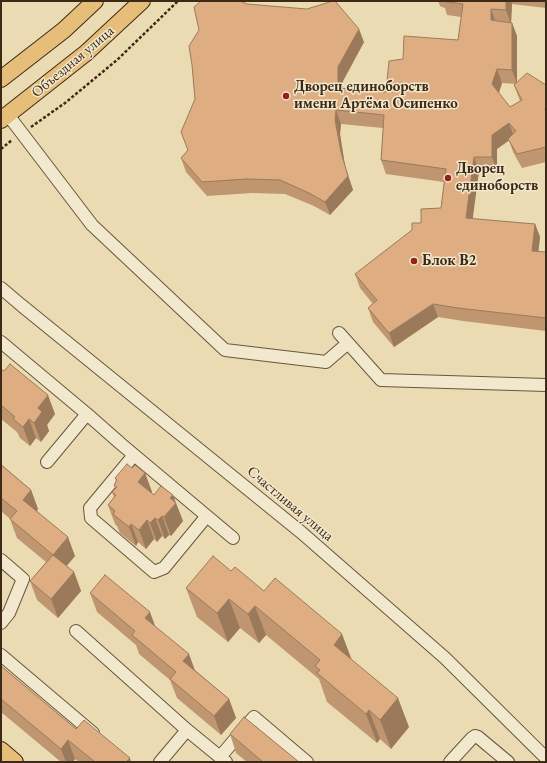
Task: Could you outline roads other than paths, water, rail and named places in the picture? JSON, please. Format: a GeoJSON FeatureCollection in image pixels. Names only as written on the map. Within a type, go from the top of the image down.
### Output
{"type":"FeatureCollection","features":[{"type":"Feature","properties":{"kind":"main road","name":"Объездная улица"},"geometry":{"type":"LineString","coordinates":[[1,79],[64,30],[95,1]]}},
{"type":"Feature","properties":{"kind":"main road","name":"Объездная улица"},"geometry":{"type":"LineString","coordinates":[[4,117],[86,53],[142,1]]}},
{"type":"Feature","properties":{"kind":"main road"},"geometry":{"type":"LineString","coordinates":[[1,750],[15,762]]}},
{"type":"Feature","properties":{"kind":"street"},"geometry":{"type":"LineString","coordinates":[[4,117],[92,225],[225,350],[326,362],[348,343]]}},
{"type":"Feature","properties":{"kind":"street","name":"Счастливая улица"},"geometry":{"type":"LineString","coordinates":[[1,288],[21,306],[302,533],[445,658],[546,758]]}},
{"type":"Feature","properties":{"kind":"street"},"geometry":{"type":"LineString","coordinates":[[339,333],[381,380],[546,385]]}},
{"type":"Feature","properties":{"kind":"street"},"geometry":{"type":"LineString","coordinates":[[1,342],[206,517],[233,538]]}},
{"type":"Feature","properties":{"kind":"street"},"geometry":{"type":"LineString","coordinates":[[47,462],[87,414]]}},
{"type":"Feature","properties":{"kind":"street"},"geometry":{"type":"LineString","coordinates":[[134,455],[90,508],[91,518],[154,572],[164,568],[206,517]]}},
{"type":"Feature","properties":{"kind":"street"},"geometry":{"type":"LineString","coordinates":[[1,560],[23,579],[9,613],[1,623]]}},
{"type":"Feature","properties":{"kind":"street"},"geometry":{"type":"LineString","coordinates":[[76,631],[223,760],[254,716],[307,762]]}},
{"type":"Feature","properties":{"kind":"street"},"geometry":{"type":"LineString","coordinates":[[1,655],[104,742]]}},
{"type":"Feature","properties":{"kind":"street"},"geometry":{"type":"LineString","coordinates":[[160,762],[187,730]]}},
{"type":"Feature","properties":{"kind":"street"},"geometry":{"type":"LineString","coordinates":[[450,762],[475,736],[508,762]]}},
{"type":"Feature","properties":{"kind":"place","name":"Дворец единоборств имени Артёма Осипенко"},"geometry":{"type":"Point","coordinates":[286,96]}},
{"type":"Feature","properties":{"kind":"place","name":"Дворец единоборств"},"geometry":{"type":"Point","coordinates":[448,178]}},
{"type":"Feature","properties":{"kind":"place","name":"Блок В2"},"geometry":{"type":"Point","coordinates":[414,261]}}]}
